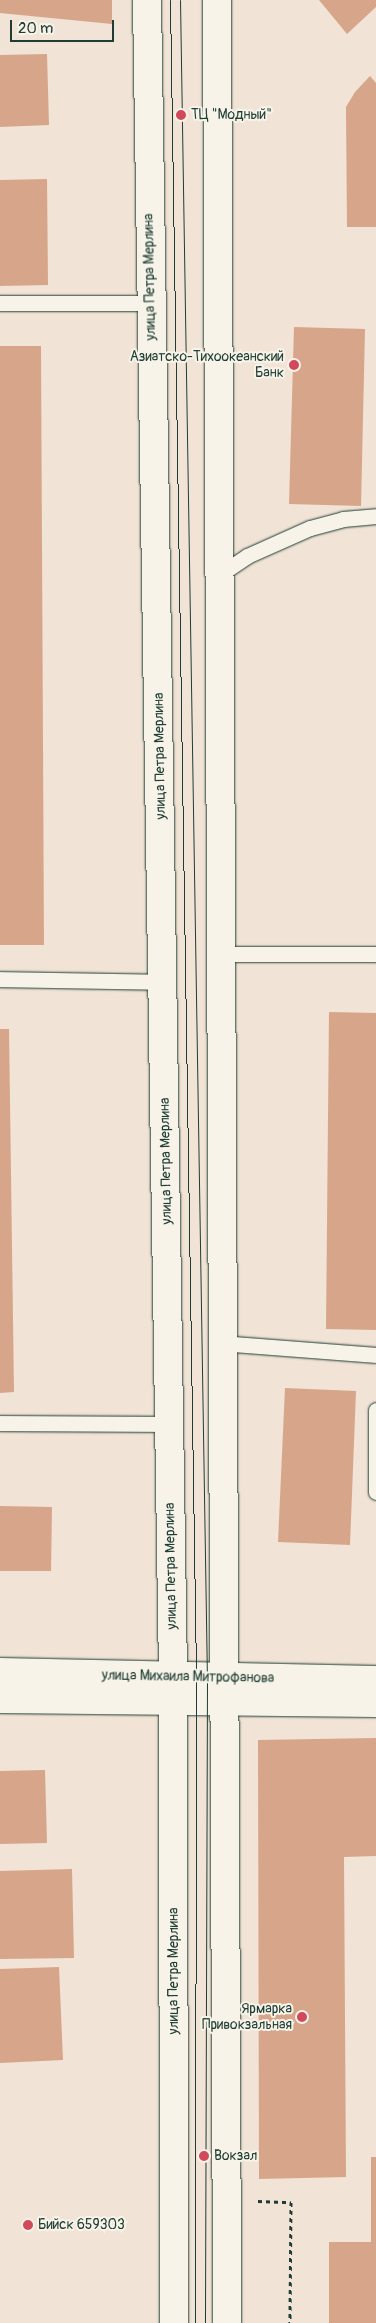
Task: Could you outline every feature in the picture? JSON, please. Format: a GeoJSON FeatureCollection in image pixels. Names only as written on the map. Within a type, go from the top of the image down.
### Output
{"type":"FeatureCollection","features":[{"type":"Feature","properties":{"kind":"main road","name":"улица Петра Мерлина"},"geometry":{"type":"LineString","coordinates":[[147,0],[150,303],[165,982],[173,1689],[174,2323]]}},
{"type":"Feature","properties":{"kind":"main road"},"geometry":{"type":"LineString","coordinates":[[217,0],[221,1343],[227,2323]]}},
{"type":"Feature","properties":{"kind":"main road","name":"улица Михаила Митрофанова"},"geometry":{"type":"LineString","coordinates":[[0,1672],[173,1689]]}},
{"type":"Feature","properties":{"kind":"main road","name":"улица Михаила Митрофанова"},"geometry":{"type":"LineString","coordinates":[[223,1690],[376,1680]]}},
{"type":"Feature","properties":{"kind":"main road","name":"улица Михаила Митрофанова"},"geometry":{"type":"LineString","coordinates":[[0,1699],[173,1689],[223,1690],[376,1703]]}},
{"type":"Feature","properties":{"kind":"lane"},"geometry":{"type":"LineString","coordinates":[[0,303],[150,303]]}},
{"type":"Feature","properties":{"kind":"lane"},"geometry":{"type":"LineString","coordinates":[[219,575],[247,556],[310,528],[343,519],[376,516]]}},
{"type":"Feature","properties":{"kind":"lane"},"geometry":{"type":"LineString","coordinates":[[220,954],[376,954]]}},
{"type":"Feature","properties":{"kind":"lane"},"geometry":{"type":"LineString","coordinates":[[0,979],[165,982]]}},
{"type":"Feature","properties":{"kind":"lane"},"geometry":{"type":"LineString","coordinates":[[221,1343],[376,1355]]}},
{"type":"Feature","properties":{"kind":"lane"},"geometry":{"type":"LineString","coordinates":[[376,1410],[376,1492]]}},
{"type":"Feature","properties":{"kind":"lane"},"geometry":{"type":"LineString","coordinates":[[0,1423],[169,1424]]}},
{"type":"Feature","properties":{"kind":"building"},"geometry":{"type":"Polygon","coordinates":[[[0,0],[112,0],[112,24],[0,13],[0,0]]]}},
{"type":"Feature","properties":{"kind":"building"},"geometry":{"type":"Polygon","coordinates":[[[319,0],[376,0],[376,7],[347,34],[319,0]]]}},
{"type":"Feature","properties":{"kind":"building"},"geometry":{"type":"Polygon","coordinates":[[[47,54],[49,125],[0,127],[0,55],[47,54]]]}},
{"type":"Feature","properties":{"kind":"building"},"geometry":{"type":"Polygon","coordinates":[[[370,76],[376,83],[376,227],[347,227],[346,107],[355,92],[370,76]]]}},
{"type":"Feature","properties":{"kind":"building"},"geometry":{"type":"Polygon","coordinates":[[[47,179],[48,285],[0,286],[0,180],[47,179]]]}},
{"type":"Feature","properties":{"kind":"building"},"geometry":{"type":"Polygon","coordinates":[[[294,327],[365,329],[361,506],[289,504],[294,327]]]}},
{"type":"Feature","properties":{"kind":"building"},"geometry":{"type":"Polygon","coordinates":[[[0,346],[41,346],[44,945],[0,945],[0,346]]]}},
{"type":"Feature","properties":{"kind":"building"},"geometry":{"type":"Polygon","coordinates":[[[329,1012],[376,1013],[376,1330],[326,1329],[329,1012]]]}},
{"type":"Feature","properties":{"kind":"building"},"geometry":{"type":"Polygon","coordinates":[[[0,1029],[9,1029],[14,1392],[0,1393],[0,1029]]]}},
{"type":"Feature","properties":{"kind":"building"},"geometry":{"type":"Polygon","coordinates":[[[285,1388],[356,1391],[350,1545],[278,1542],[285,1388]]]}},
{"type":"Feature","properties":{"kind":"building"},"geometry":{"type":"Polygon","coordinates":[[[0,1506],[52,1507],[51,1571],[0,1571],[0,1506]]]}},
{"type":"Feature","properties":{"kind":"building","name":"Ярмарка Привокзальная"},"geometry":{"type":"Polygon","coordinates":[[[376,1738],[376,1856],[344,1857],[346,2177],[259,2179],[258,1740],[376,1738]]]}},
{"type":"Feature","properties":{"kind":"building"},"geometry":{"type":"Polygon","coordinates":[[[45,1770],[47,1843],[0,1844],[0,1771],[45,1770]]]}},
{"type":"Feature","properties":{"kind":"building"},"geometry":{"type":"Polygon","coordinates":[[[72,1869],[74,1958],[0,1959],[0,1871],[72,1869]]]}},
{"type":"Feature","properties":{"kind":"building"},"geometry":{"type":"Polygon","coordinates":[[[59,1967],[63,2060],[0,2063],[0,1969],[59,1967]]]}},
{"type":"Feature","properties":{"kind":"building"},"geometry":{"type":"Polygon","coordinates":[[[371,2157],[376,2157],[376,2323],[329,2323],[329,2242],[371,2242],[371,2157]]]}},
{"type":"Feature","properties":{"kind":"tram line"},"geometry":{"type":"LineString","coordinates":[[170,0],[196,1678],[195,2323]]}},
{"type":"Feature","properties":{"kind":"tram line"},"geometry":{"type":"LineString","coordinates":[[180,0],[207,1678],[205,2323]]}},
{"type":"Feature","properties":{"kind":"place","name":"ТЦ \"Модный\""},"geometry":{"type":"Point","coordinates":[181,115]}},
{"type":"Feature","properties":{"kind":"place","name":"Азиатско-Тихоокеанский Банк"},"geometry":{"type":"Point","coordinates":[294,365]}},
{"type":"Feature","properties":{"kind":"place","name":"Ярмарка Привокзальная"},"geometry":{"type":"Point","coordinates":[302,2017]}},
{"type":"Feature","properties":{"kind":"place","name":"Вокзал"},"geometry":{"type":"Point","coordinates":[204,2156]}},
{"type":"Feature","properties":{"kind":"place","name":"Бийск 659303"},"geometry":{"type":"Point","coordinates":[28,2225]}}]}
